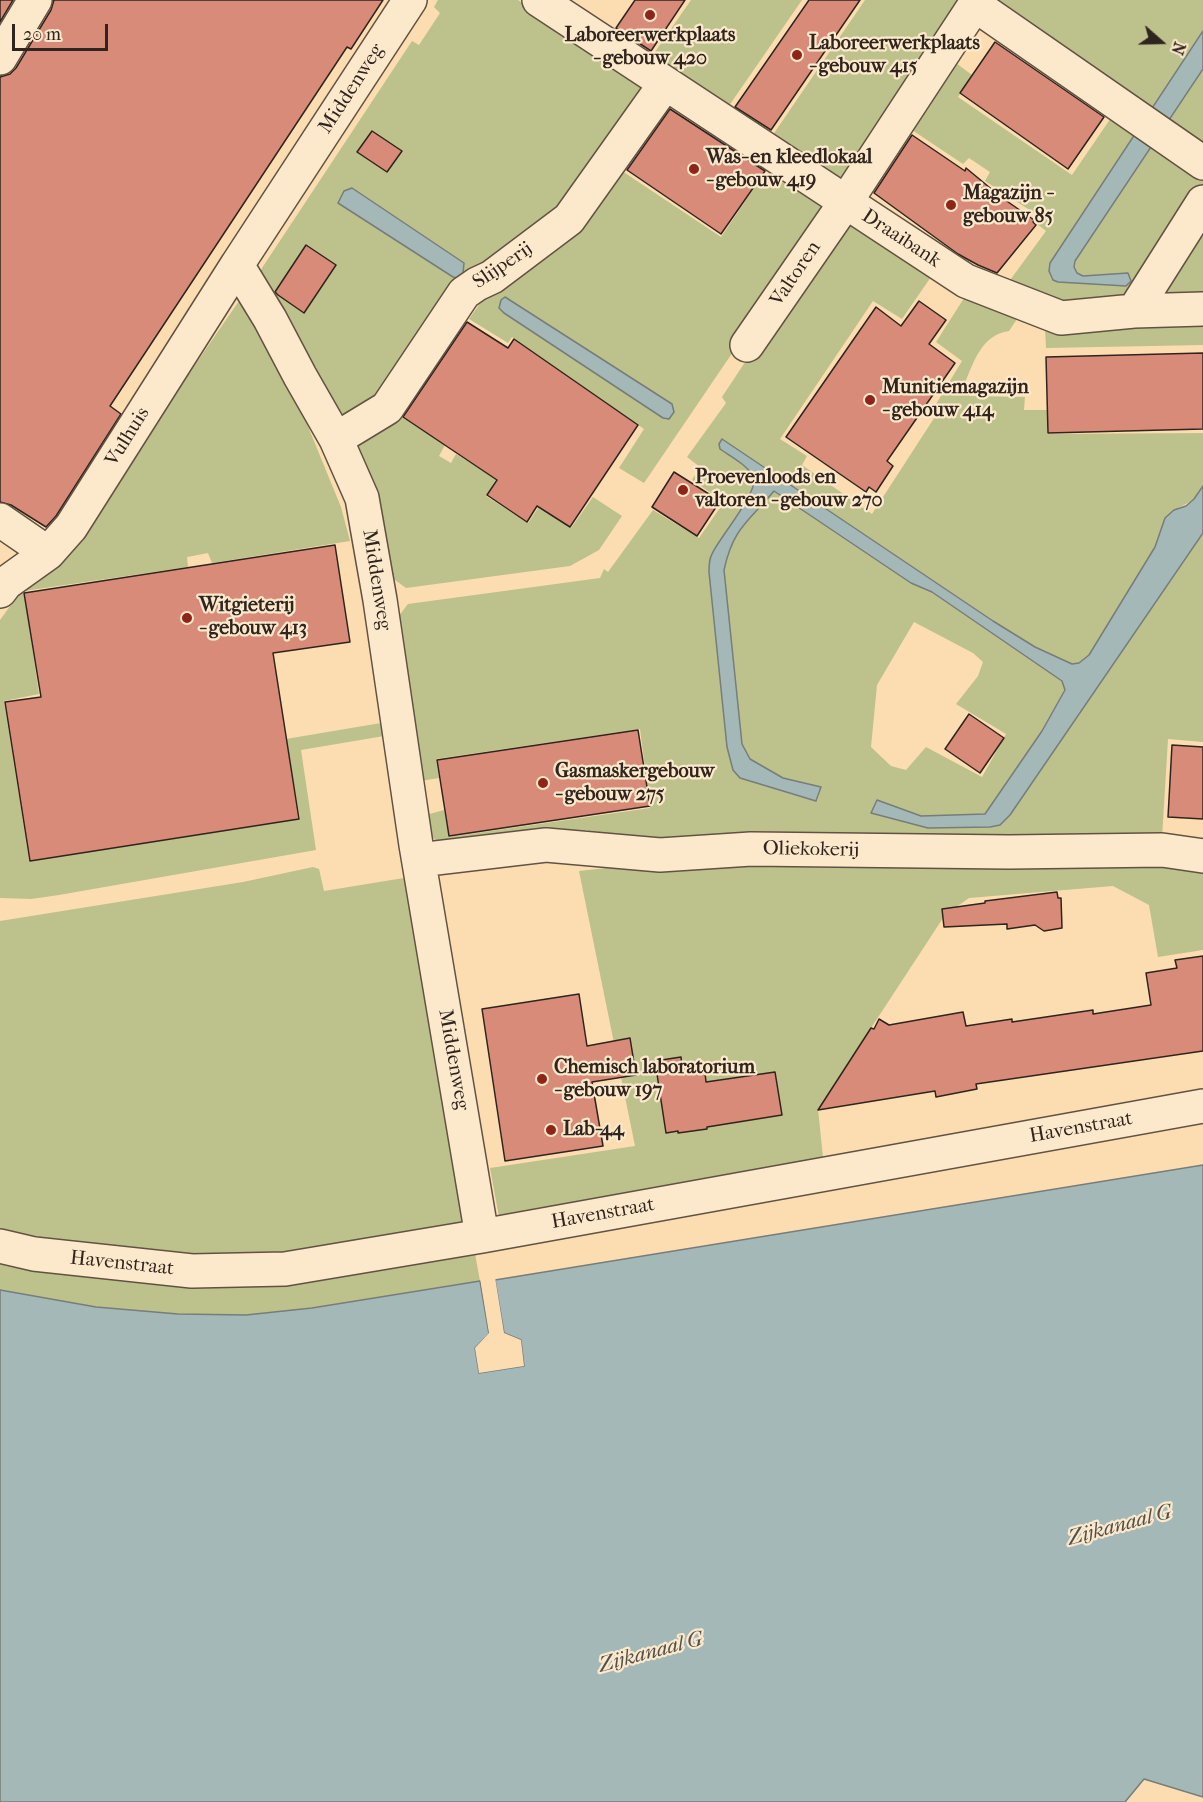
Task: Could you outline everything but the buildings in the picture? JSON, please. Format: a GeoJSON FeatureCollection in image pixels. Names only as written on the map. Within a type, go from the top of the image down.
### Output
{"type":"FeatureCollection","features":[{"type":"Feature","properties":{"kind":"street"},"geometry":{"type":"LineString","coordinates":[[0,58],[35,0]]}},
{"type":"Feature","properties":{"kind":"street","name":"Middenweg"},"geometry":{"type":"LineString","coordinates":[[410,0],[237,265],[270,319],[336,439],[362,498],[419,860],[482,1236]]}},
{"type":"Feature","properties":{"kind":"street","name":"Draaibank"},"geometry":{"type":"LineString","coordinates":[[539,0],[966,281],[1060,318],[1134,311],[1203,309]]}},
{"type":"Feature","properties":{"kind":"street"},"geometry":{"type":"LineString","coordinates":[[977,3],[1203,163]]}},
{"type":"Feature","properties":{"kind":"street","name":"Valtoren"},"geometry":{"type":"LineString","coordinates":[[747,345],[845,203],[977,3]]}},
{"type":"Feature","properties":{"kind":"street","name":"Slijperij"},"geometry":{"type":"LineString","coordinates":[[336,439],[387,408],[464,293],[492,277],[569,219],[665,84]]}},
{"type":"Feature","properties":{"kind":"street"},"geometry":{"type":"LineString","coordinates":[[1134,311],[1203,202]]}},
{"type":"Feature","properties":{"kind":"street","name":"Vulhuis"},"geometry":{"type":"LineString","coordinates":[[0,591],[6,583],[48,553],[71,527],[237,265]]}},
{"type":"Feature","properties":{"kind":"street"},"geometry":{"type":"LineString","coordinates":[[0,520],[48,553]]}},
{"type":"Feature","properties":{"kind":"street","name":"Oliekokerij"},"geometry":{"type":"LineString","coordinates":[[419,860],[546,845],[660,855],[751,849],[1009,852],[1162,850],[1203,856]]}},
{"type":"Feature","properties":{"kind":"street","name":"Havenstraat"},"geometry":{"type":"LineString","coordinates":[[0,1246],[34,1254],[201,1271],[285,1269],[482,1236],[1203,1106]]}},
{"type":"Feature","properties":{"kind":"green space"},"geometry":{"type":"Polygon","coordinates":[[[438,0],[518,0],[650,88],[562,214],[378,404],[341,424],[260,271],[412,41],[419,45],[440,13],[434,7],[438,0]]]}},
{"type":"Feature","properties":{"kind":"green space"},"geometry":{"type":"Polygon","coordinates":[[[691,0],[802,0],[724,113],[648,62],[691,0]]]}},
{"type":"Feature","properties":{"kind":"green space"},"geometry":{"type":"Polygon","coordinates":[[[865,0],[970,0],[841,190],[768,142],[865,0]]]}},
{"type":"Feature","properties":{"kind":"green space"},"geometry":{"type":"Polygon","coordinates":[[[996,0],[1203,0],[1203,31],[1141,126],[996,0]]]}},
{"type":"Feature","properties":{"kind":"green space"},"geometry":{"type":"Polygon","coordinates":[[[948,57],[972,75],[958,97],[1072,175],[1115,112],[1138,129],[1050,263],[1049,271],[1053,280],[1128,273],[1083,276],[1077,273],[1074,267],[1075,261],[1203,69],[1203,194],[1127,304],[1063,309],[1005,287],[1046,231],[1037,224],[1042,218],[985,181],[990,172],[969,158],[963,164],[903,124],[948,57]]]}},
{"type":"Feature","properties":{"kind":"green space"},"geometry":{"type":"Polygon","coordinates":[[[619,169],[721,237],[761,178],[774,170],[832,206],[644,483],[619,468],[644,429],[512,337],[508,343],[469,319],[491,288],[619,169]]]}},
{"type":"Feature","properties":{"kind":"green space"},"geometry":{"type":"Polygon","coordinates":[[[843,214],[933,274],[902,319],[873,301],[780,439],[807,456],[802,465],[872,514],[940,409],[936,404],[962,361],[936,342],[966,295],[1014,315],[1017,319],[1009,331],[999,334],[985,344],[975,359],[964,385],[970,396],[1025,397],[1024,410],[1047,410],[1047,434],[1203,433],[1203,486],[1201,491],[1168,517],[1155,547],[1089,655],[1079,663],[1072,664],[1035,647],[993,621],[722,439],[753,476],[753,484],[744,505],[710,557],[740,778],[817,801],[821,788],[783,778],[750,759],[742,744],[724,570],[737,534],[774,491],[911,583],[932,592],[1062,681],[1065,690],[1042,731],[985,814],[921,816],[877,800],[928,828],[991,827],[1203,533],[1203,742],[1168,739],[1162,838],[655,845],[588,834],[588,830],[577,832],[572,830],[448,849],[429,835],[426,815],[444,810],[449,837],[650,808],[640,729],[436,759],[439,778],[420,781],[395,621],[408,604],[600,578],[604,569],[608,572],[653,510],[699,538],[724,502],[692,480],[700,467],[687,457],[726,403],[722,397],[843,214]],[[914,622],[877,685],[871,747],[891,766],[906,770],[926,747],[982,777],[1006,734],[956,704],[978,676],[983,662],[973,653],[914,622]]]}},
{"type":"Feature","properties":{"kind":"green space"},"geometry":{"type":"Polygon","coordinates":[[[1203,218],[1203,305],[1146,306],[1203,218]]]}},
{"type":"Feature","properties":{"kind":"green space"},"geometry":{"type":"Polygon","coordinates":[[[241,298],[300,407],[341,507],[350,541],[212,563],[208,553],[187,557],[188,567],[24,591],[39,694],[4,701],[29,860],[300,818],[286,739],[381,723],[384,736],[301,750],[316,850],[59,895],[31,899],[0,898],[0,620],[21,591],[78,535],[241,298]]]}},
{"type":"Feature","properties":{"kind":"green space"},"geometry":{"type":"Polygon","coordinates":[[[1203,314],[1203,345],[1046,348],[1045,328],[1203,314]]]}},
{"type":"Feature","properties":{"kind":"green space"},"geometry":{"type":"Polygon","coordinates":[[[394,412],[445,445],[439,456],[451,463],[456,454],[496,479],[486,496],[528,523],[538,508],[571,528],[593,497],[622,516],[599,550],[570,566],[406,588],[388,575],[352,445],[394,412]]]}},
{"type":"Feature","properties":{"kind":"green space"},"geometry":{"type":"Polygon","coordinates":[[[680,860],[1203,866],[1203,950],[1158,957],[1149,905],[1113,886],[969,898],[945,915],[818,1109],[824,1167],[499,1217],[490,1168],[635,1146],[579,871],[680,860]]]}},
{"type":"Feature","properties":{"kind":"green space"},"geometry":{"type":"Polygon","coordinates":[[[313,867],[319,869],[324,891],[410,877],[463,1227],[298,1256],[122,1254],[0,1232],[0,921],[243,882],[313,867]]]}},
{"type":"Feature","properties":{"kind":"green space"},"geometry":{"type":"Polygon","coordinates":[[[474,1248],[480,1281],[312,1308],[246,1315],[178,1314],[96,1307],[0,1290],[0,1252],[30,1259],[474,1248]]]}},
{"type":"Feature","properties":{"kind":"water"},"geometry":{"type":"Polygon","coordinates":[[[1203,31],[1203,69],[1075,261],[1074,267],[1077,273],[1083,276],[1128,273],[1131,281],[1126,286],[1053,280],[1049,271],[1050,263],[1203,31]]]}},
{"type":"Feature","properties":{"kind":"water"},"geometry":{"type":"Polygon","coordinates":[[[352,188],[464,263],[463,273],[457,278],[453,277],[338,203],[344,191],[352,188]]]}},
{"type":"Feature","properties":{"kind":"water"},"geometry":{"type":"Polygon","coordinates":[[[505,297],[672,404],[674,412],[669,419],[663,418],[504,313],[499,308],[501,300],[505,297]]]}},
{"type":"Feature","properties":{"kind":"water"},"geometry":{"type":"Polygon","coordinates":[[[722,439],[993,621],[1035,647],[1072,664],[1079,663],[1089,655],[1155,547],[1165,518],[1174,510],[1186,506],[1203,486],[1203,533],[1010,815],[1000,825],[990,827],[928,828],[871,813],[877,800],[921,816],[985,814],[1042,731],[1065,690],[1062,681],[932,592],[911,583],[774,491],[737,535],[724,570],[742,744],[750,759],[783,778],[821,787],[816,801],[740,778],[733,770],[727,747],[709,567],[712,554],[745,503],[754,483],[753,476],[747,468],[720,449],[719,444],[722,439]]]}},
{"type":"Feature","properties":{"kind":"water","name":"Zijkanaal G"},"geometry":{"type":"Polygon","coordinates":[[[1203,1165],[1203,1797],[1144,1779],[1125,1802],[0,1802],[0,1290],[96,1307],[178,1314],[246,1315],[312,1308],[480,1281],[489,1334],[475,1348],[479,1373],[524,1366],[521,1340],[504,1333],[495,1280],[1203,1165]]]}},
{"type":"Feature","properties":{"kind":"pier"},"geometry":{"type":"Polygon","coordinates":[[[495,1277],[504,1333],[521,1340],[524,1366],[479,1373],[475,1348],[489,1333],[480,1278],[483,1280],[492,1334],[478,1349],[481,1369],[521,1363],[519,1342],[501,1334],[492,1280],[495,1277]]]}},
{"type":"Feature","properties":{"kind":"place","name":"Laboreerwerkplaats - gebouw 420"},"geometry":{"type":"Point","coordinates":[650,15]}},
{"type":"Feature","properties":{"kind":"place","name":"Laboreerwerkplaats - gebouw 415"},"geometry":{"type":"Point","coordinates":[797,55]}},
{"type":"Feature","properties":{"kind":"place","name":"Was- en kleedlokaal - gebouw 419"},"geometry":{"type":"Point","coordinates":[694,169]}},
{"type":"Feature","properties":{"kind":"place","name":"Magazijn - gebouw 85"},"geometry":{"type":"Point","coordinates":[951,205]}},
{"type":"Feature","properties":{"kind":"place","name":"Munitiemagazijn - gebouw 414"},"geometry":{"type":"Point","coordinates":[870,400]}},
{"type":"Feature","properties":{"kind":"place","name":"Proevenloods en valtoren - gebouw 270"},"geometry":{"type":"Point","coordinates":[683,490]}},
{"type":"Feature","properties":{"kind":"place","name":"Witgieterij - gebouw 413"},"geometry":{"type":"Point","coordinates":[187,618]}},
{"type":"Feature","properties":{"kind":"place","name":"Gasmaskergebouw - gebouw 275"},"geometry":{"type":"Point","coordinates":[543,783]}},
{"type":"Feature","properties":{"kind":"place","name":"Chemisch laboratorium - gebouw 197"},"geometry":{"type":"Point","coordinates":[542,1079]}},
{"type":"Feature","properties":{"kind":"place","name":"Lab-44"},"geometry":{"type":"Point","coordinates":[551,1130]}}]}
